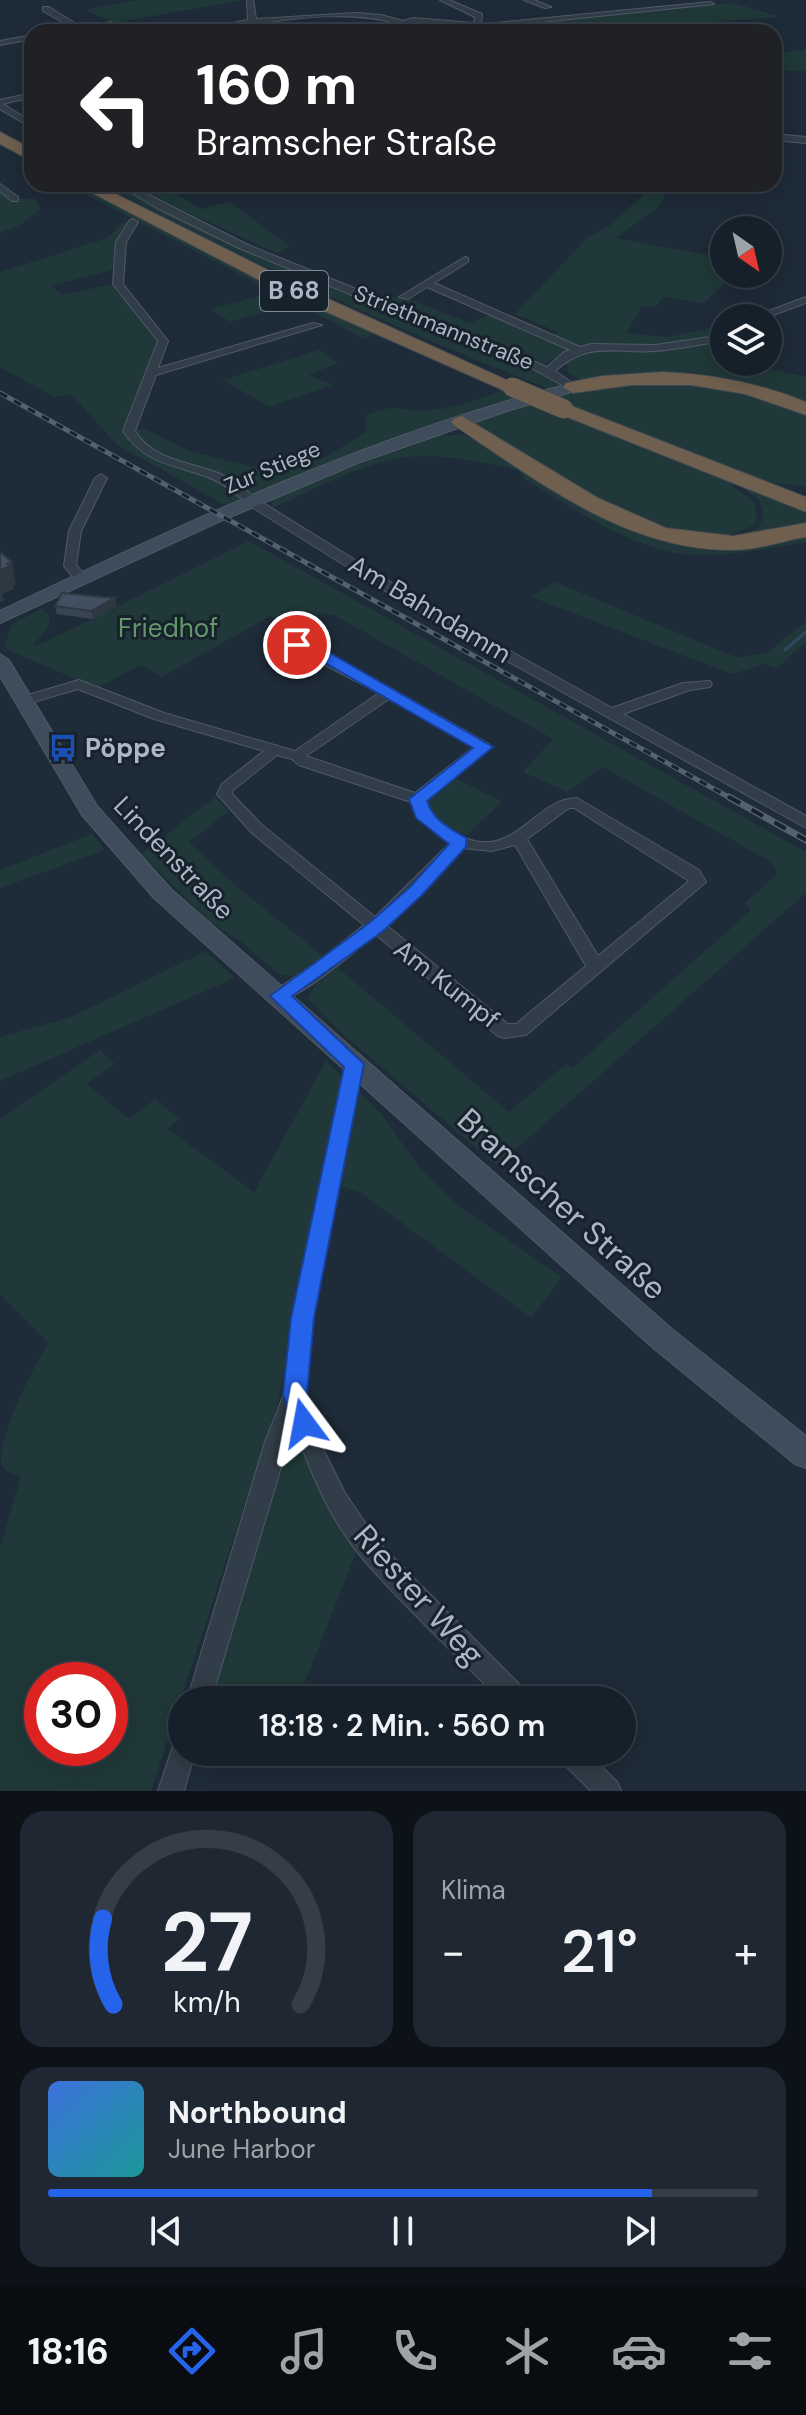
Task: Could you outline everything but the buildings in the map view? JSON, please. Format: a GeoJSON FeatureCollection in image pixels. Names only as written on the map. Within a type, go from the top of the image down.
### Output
{"type":"FeatureCollection","features":[{"type":"Feature","properties":{"kind":"highway"},"geometry":{"type":"LineString","coordinates":[[0,130],[24,144]]}},
{"type":"Feature","properties":{"kind":"highway"},"geometry":{"type":"LineString","coordinates":[[0,137],[24,151]]}},
{"type":"Feature","properties":{"kind":"highway","name":"B 68"},"geometry":{"type":"LineString","coordinates":[[99,192],[293,290],[515,385],[570,400],[806,498]]}},
{"type":"Feature","properties":{"kind":"highway","name":"B 68"},"geometry":{"type":"LineString","coordinates":[[110,192],[289,282],[515,385]]}},
{"type":"Feature","properties":{"kind":"highway"},"geometry":{"type":"LineString","coordinates":[[570,400],[624,379],[699,380],[768,394],[806,409]]}},
{"type":"Feature","properties":{"kind":"highway","name":"B 68"},"geometry":{"type":"LineString","coordinates":[[570,400],[708,467],[806,505]]}},
{"type":"Feature","properties":{"kind":"highway","name":"B 68"},"geometry":{"type":"LineString","coordinates":[[462,422],[625,520],[664,535],[708,542],[741,542],[806,530]]}},
{"type":"Feature","properties":{"kind":"highway","name":"B 68"},"geometry":{"type":"LineString","coordinates":[[708,467],[747,495],[758,515],[742,532],[708,542]]}},
{"type":"Feature","properties":{"kind":"highway","name":"B 68"},"geometry":{"type":"LineString","coordinates":[[762,481],[806,487]]}},
{"type":"Feature","properties":{"kind":"street"},"geometry":{"type":"LineString","coordinates":[[250,0],[253,22]]}},
{"type":"Feature","properties":{"kind":"street"},"geometry":{"type":"LineString","coordinates":[[443,0],[479,16],[477,24]]}},
{"type":"Feature","properties":{"kind":"street"},"geometry":{"type":"LineString","coordinates":[[527,0],[547,7]]}},
{"type":"Feature","properties":{"kind":"street"},"geometry":{"type":"LineString","coordinates":[[488,24],[710,4]]}},
{"type":"Feature","properties":{"kind":"street"},"geometry":{"type":"LineString","coordinates":[[46,9],[71,24]]}},
{"type":"Feature","properties":{"kind":"street"},"geometry":{"type":"LineString","coordinates":[[240,24],[356,17],[468,24]]}},
{"type":"Feature","properties":{"kind":"street"},"geometry":{"type":"LineString","coordinates":[[395,24],[400,22]]}},
{"type":"Feature","properties":{"kind":"street"},"geometry":{"type":"LineString","coordinates":[[0,33],[12,41]]}},
{"type":"Feature","properties":{"kind":"street"},"geometry":{"type":"LineString","coordinates":[[0,43],[24,39]]}},
{"type":"Feature","properties":{"kind":"street"},"geometry":{"type":"LineString","coordinates":[[0,104],[24,97]]}},
{"type":"Feature","properties":{"kind":"street"},"geometry":{"type":"LineString","coordinates":[[0,104],[24,120]]}},
{"type":"Feature","properties":{"kind":"street"},"geometry":{"type":"LineString","coordinates":[[782,138],[806,140]]}},
{"type":"Feature","properties":{"kind":"street"},"geometry":{"type":"LineString","coordinates":[[0,187],[15,199]]}},
{"type":"Feature","properties":{"kind":"street","name":"Striethmannstraße"},"geometry":{"type":"LineString","coordinates":[[138,192],[268,255],[507,357],[550,370],[570,400]]}},
{"type":"Feature","properties":{"kind":"street","name":"Am Bahndamm"},"geometry":{"type":"LineString","coordinates":[[133,222],[121,242],[118,284],[163,341],[129,431],[134,442],[171,463],[216,476],[421,607],[806,823]]}},
{"type":"Feature","properties":{"kind":"street","name":"Striethmannstraße"},"geometry":{"type":"LineString","coordinates":[[404,297],[465,260]]}},
{"type":"Feature","properties":{"kind":"street","name":"Striethmannstraße"},"geometry":{"type":"LineString","coordinates":[[429,284],[578,350]]}},
{"type":"Feature","properties":{"kind":"street"},"geometry":{"type":"LineString","coordinates":[[782,308],[806,300]]}},
{"type":"Feature","properties":{"kind":"street"},"geometry":{"type":"LineString","coordinates":[[151,373],[317,325]]}},
{"type":"Feature","properties":{"kind":"street"},"geometry":{"type":"LineString","coordinates":[[578,350],[689,345],[710,341]]}},
{"type":"Feature","properties":{"kind":"street","name":"Striethmannstraße"},"geometry":{"type":"LineString","coordinates":[[550,370],[578,350]]}},
{"type":"Feature","properties":{"kind":"street","name":"Zur Stiege"},"geometry":{"type":"LineString","coordinates":[[0,618],[251,501],[330,468],[462,422],[570,400]]}},
{"type":"Feature","properties":{"kind":"street"},"geometry":{"type":"LineString","coordinates":[[82,579],[70,566],[75,531],[101,478]]}},
{"type":"Feature","properties":{"kind":"street"},"geometry":{"type":"LineString","coordinates":[[0,627],[0,634]]}},
{"type":"Feature","properties":{"kind":"street"},"geometry":{"type":"LineString","coordinates":[[297,645],[484,747],[417,799]]}},
{"type":"Feature","properties":{"kind":"street","name":"Lindenstraße"},"geometry":{"type":"LineString","coordinates":[[0,660],[89,810],[130,860],[197,925],[279,996]]}},
{"type":"Feature","properties":{"kind":"street"},"geometry":{"type":"LineString","coordinates":[[23,701],[79,684],[159,716],[297,756],[304,762],[417,799]]}},
{"type":"Feature","properties":{"kind":"street"},"geometry":{"type":"LineString","coordinates":[[612,713],[688,686],[705,684]]}},
{"type":"Feature","properties":{"kind":"street"},"geometry":{"type":"LineString","coordinates":[[297,756],[389,693]]}},
{"type":"Feature","properties":{"kind":"street","name":"Am Kumpf"},"geometry":{"type":"LineString","coordinates":[[273,751],[227,787],[224,794],[257,829],[504,1031],[520,1030],[698,882],[693,874],[577,803],[566,803],[502,847],[479,848],[460,842]]}},
{"type":"Feature","properties":{"kind":"street"},"geometry":{"type":"LineString","coordinates":[[279,996],[376,927],[415,892],[460,842],[436,828],[422,814],[417,799]]}},
{"type":"Feature","properties":{"kind":"street"},"geometry":{"type":"LineString","coordinates":[[519,838],[596,968]]}},
{"type":"Feature","properties":{"kind":"street","name":"Bramscher Straße"},"geometry":{"type":"LineString","coordinates":[[279,996],[662,1338],[806,1454]]}},
{"type":"Feature","properties":{"kind":"street","name":"Riester Weg"},"geometry":{"type":"LineString","coordinates":[[203,1686],[276,1442],[295,1394],[303,1318],[354,1064]]}},
{"type":"Feature","properties":{"kind":"street","name":"Riester Weg"},"geometry":{"type":"LineString","coordinates":[[295,1394],[314,1453],[337,1500],[370,1550],[503,1686]]}},
{"type":"Feature","properties":{"kind":"street"},"geometry":{"type":"LineString","coordinates":[[171,1791],[179,1766]]}},
{"type":"Feature","properties":{"kind":"street"},"geometry":{"type":"LineString","coordinates":[[584,1766],[608,1791]]}},
{"type":"Feature","properties":{"kind":"green space"},"geometry":{"type":"Polygon","coordinates":[[[137,0],[244,0],[115,23],[85,10],[137,0]]]}},
{"type":"Feature","properties":{"kind":"green space"},"geometry":{"type":"Polygon","coordinates":[[[733,3],[781,17],[683,24],[561,24],[554,19],[733,3]]]}},
{"type":"Feature","properties":{"kind":"green space"},"geometry":{"type":"Polygon","coordinates":[[[806,49],[806,71],[782,70],[782,53],[806,49]]]}},
{"type":"Feature","properties":{"kind":"green space"},"geometry":{"type":"Polygon","coordinates":[[[0,190],[13,199],[36,199],[40,210],[20,225],[0,233],[0,190]]]}},
{"type":"Feature","properties":{"kind":"green space"},"geometry":{"type":"Polygon","coordinates":[[[80,192],[92,192],[239,269],[377,333],[364,339],[296,303],[230,322],[211,309],[274,292],[80,192]]]}},
{"type":"Feature","properties":{"kind":"green space"},"geometry":{"type":"Polygon","coordinates":[[[119,192],[130,192],[234,243],[500,358],[543,371],[565,385],[549,389],[492,366],[379,319],[119,192]]]}},
{"type":"Feature","properties":{"kind":"green space"},"geometry":{"type":"Polygon","coordinates":[[[144,192],[172,192],[202,209],[230,202],[289,246],[278,254],[144,192]]]}},
{"type":"Feature","properties":{"kind":"green space"},"geometry":{"type":"Polygon","coordinates":[[[642,192],[666,192],[660,206],[616,238],[710,255],[710,288],[720,288],[704,303],[664,297],[655,307],[642,306],[627,333],[668,337],[710,328],[710,376],[782,376],[782,371],[806,377],[806,404],[766,388],[582,380],[568,373],[566,363],[592,345],[568,350],[544,364],[501,352],[385,301],[399,295],[470,323],[492,313],[542,336],[560,333],[515,314],[587,238],[609,226],[642,196],[642,192]]]}},
{"type":"Feature","properties":{"kind":"green space"},"geometry":{"type":"Polygon","coordinates":[[[125,220],[128,224],[115,269],[51,286],[62,295],[113,284],[159,339],[125,433],[144,428],[190,451],[275,473],[327,456],[366,432],[366,416],[384,409],[441,409],[505,389],[522,397],[326,464],[225,505],[117,445],[71,394],[54,397],[0,367],[0,272],[108,238],[125,220]]]}},
{"type":"Feature","properties":{"kind":"green space"},"geometry":{"type":"Polygon","coordinates":[[[319,350],[337,363],[309,375],[333,385],[269,407],[223,380],[319,350]]]}},
{"type":"Feature","properties":{"kind":"green space"},"geometry":{"type":"Polygon","coordinates":[[[699,380],[806,409],[806,487],[762,481],[547,395],[573,387],[699,380]]]}},
{"type":"Feature","properties":{"kind":"green space"},"geometry":{"type":"Polygon","coordinates":[[[537,398],[708,467],[755,503],[757,520],[752,526],[727,537],[664,535],[462,422],[537,398]]]}},
{"type":"Feature","properties":{"kind":"green space"},"geometry":{"type":"Polygon","coordinates":[[[462,434],[678,543],[806,535],[806,542],[718,555],[666,551],[628,538],[592,520],[524,479],[519,470],[445,457],[385,461],[273,508],[271,505],[273,496],[437,436],[462,434]]]}},
{"type":"Feature","properties":{"kind":"green space"},"geometry":{"type":"Polygon","coordinates":[[[731,479],[806,507],[806,525],[730,540],[758,528],[764,516],[759,500],[731,479]]]}},
{"type":"Feature","properties":{"kind":"green space","name":"Friedhof"},"geometry":{"type":"Polygon","coordinates":[[[249,541],[806,852],[806,893],[497,1166],[337,1029],[308,998],[316,984],[338,968],[509,1112],[566,1064],[573,1068],[748,913],[751,909],[745,903],[777,874],[773,863],[603,767],[567,792],[523,772],[553,739],[336,616],[322,613],[293,629],[270,616],[162,677],[141,665],[97,688],[7,650],[5,644],[11,625],[42,608],[50,617],[48,628],[33,645],[35,647],[249,541]]]}},
{"type":"Feature","properties":{"kind":"green space"},"geometry":{"type":"Polygon","coordinates":[[[555,582],[738,658],[768,652],[806,621],[806,642],[777,668],[764,664],[732,674],[531,597],[555,582]]]}},
{"type":"Feature","properties":{"kind":"green space"},"geometry":{"type":"Polygon","coordinates":[[[456,778],[502,802],[467,835],[448,830],[425,804],[456,778]]]}},
{"type":"Feature","properties":{"kind":"green space"},"geometry":{"type":"Polygon","coordinates":[[[215,797],[229,811],[189,842],[235,885],[323,956],[295,976],[280,975],[245,945],[209,921],[141,854],[215,797]]]}},
{"type":"Feature","properties":{"kind":"green space"},"geometry":{"type":"Polygon","coordinates":[[[92,834],[105,850],[0,888],[0,870],[92,834]]]}},
{"type":"Feature","properties":{"kind":"green space"},"geometry":{"type":"Polygon","coordinates":[[[206,951],[235,978],[0,1081],[0,1037],[71,1017],[206,951]]]}},
{"type":"Feature","properties":{"kind":"green space"},"geometry":{"type":"Polygon","coordinates":[[[100,1050],[115,1064],[87,1084],[129,1119],[155,1099],[179,1119],[168,1129],[254,1192],[326,1061],[380,1112],[420,1168],[459,1206],[562,1277],[531,1318],[360,1192],[319,1180],[279,1399],[185,1686],[168,1686],[168,1739],[151,1791],[0,1791],[0,1548],[21,1476],[2,1466],[2,1450],[18,1401],[48,1343],[0,1295],[0,1119],[100,1050]]]}},
{"type":"Feature","properties":{"kind":"green space"},"geometry":{"type":"Polygon","coordinates":[[[294,1427],[318,1488],[357,1550],[304,1686],[212,1686],[289,1428],[294,1427]]]}},
{"type":"Feature","properties":{"kind":"waterway"},"geometry":{"type":"LineString","coordinates":[[785,650],[806,632]]}},
{"type":"Feature","properties":{"kind":"railway"},"geometry":{"type":"LineString","coordinates":[[0,393],[732,799]]}},
{"type":"Feature","properties":{"kind":"railway"},"geometry":{"type":"LineString","coordinates":[[729,797],[806,840]]}},
{"type":"Feature","properties":{"kind":"place","name":"Pöppe"},"geometry":{"type":"Point","coordinates":[63,748]}},
{"type":"Feature","properties":{"kind":"route"},"geometry":{"type":"LineString","coordinates":[[297,645],[323,656],[484,747],[417,799],[422,814],[436,828],[460,842],[415,892],[376,927],[279,996],[354,1064],[303,1318],[295,1394],[304,1423]]}}]}
